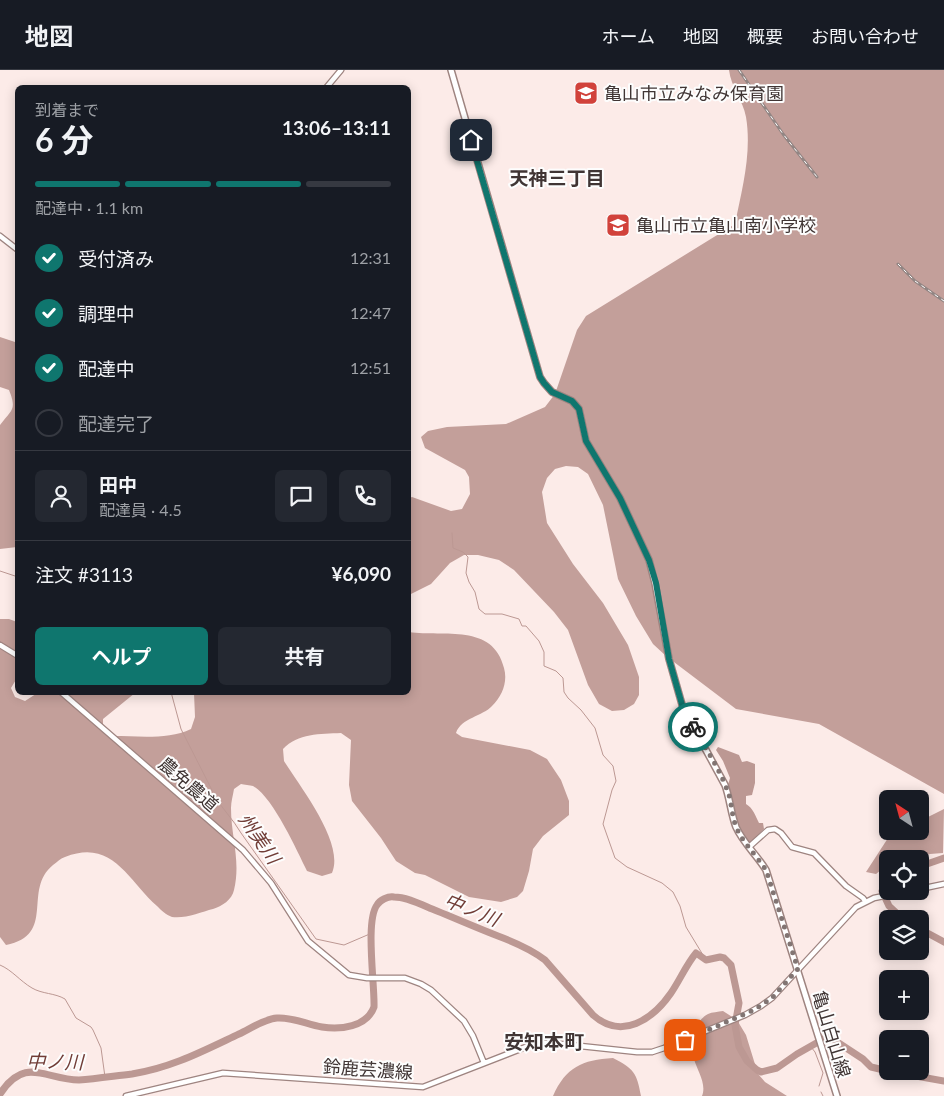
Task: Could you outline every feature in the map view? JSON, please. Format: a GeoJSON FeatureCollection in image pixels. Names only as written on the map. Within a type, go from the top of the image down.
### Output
{"type":"FeatureCollection","features":[{"type":"Feature","properties":{"kind":"main road"},"geometry":{"type":"LineString","coordinates":[[328,85],[340,70]]}},
{"type":"Feature","properties":{"kind":"main road","name":"亀山白山線"},"geometry":{"type":"LineString","coordinates":[[451,70],[540,377],[552,392],[572,401],[579,409],[586,441],[620,498],[649,560],[656,583],[669,659],[683,708],[729,795],[736,828],[766,870],[837,1096]]}},
{"type":"Feature","properties":{"kind":"main road"},"geometry":{"type":"LineString","coordinates":[[0,236],[15,248]]}},
{"type":"Feature","properties":{"kind":"main road"},"geometry":{"type":"LineString","coordinates":[[0,645],[15,654]]}},
{"type":"Feature","properties":{"kind":"main road","name":"農免農道"},"geometry":{"type":"LineString","coordinates":[[64,695],[243,850],[271,883],[308,941],[349,975],[367,978],[397,977],[413,980],[431,990],[464,1020],[484,1063]]}},
{"type":"Feature","properties":{"kind":"main road"},"geometry":{"type":"LineString","coordinates":[[749,847],[768,830],[775,829],[779,831],[792,847],[814,853],[846,886],[865,901]]}},
{"type":"Feature","properties":{"kind":"main road"},"geometry":{"type":"LineString","coordinates":[[929,887],[944,884]]}},
{"type":"Feature","properties":{"kind":"main road","name":"鈴鹿芸濃線"},"geometry":{"type":"LineString","coordinates":[[126,1096],[223,1073],[423,1086],[536,1043],[552,1042],[652,1052],[745,1015],[761,1006],[772,998],[842,919],[865,901],[879,897]]}},
{"type":"Feature","properties":{"kind":"shaded area"},"geometry":{"type":"Polygon","coordinates":[[[729,70],[944,70],[944,794],[819,724],[736,709],[666,656],[653,644],[636,616],[618,579],[603,505],[588,474],[578,467],[566,466],[555,469],[547,478],[542,492],[547,523],[573,564],[603,603],[628,645],[639,677],[639,695],[634,704],[624,710],[612,711],[599,704],[588,685],[568,630],[554,612],[514,570],[499,560],[478,555],[464,555],[450,563],[431,584],[411,594],[411,497],[451,511],[462,509],[470,494],[469,477],[465,470],[425,448],[421,437],[428,431],[447,427],[506,424],[545,407],[555,394],[577,330],[586,316],[735,224],[747,157],[748,130],[742,105],[729,70]]]}},
{"type":"Feature","properties":{"kind":"shaded area"},"geometry":{"type":"Polygon","coordinates":[[[0,337],[15,342],[15,547],[0,549],[0,425],[12,409],[13,402],[9,390],[0,387],[0,337]]]}},
{"type":"Feature","properties":{"kind":"shaded area"},"geometry":{"type":"Polygon","coordinates":[[[0,619],[15,621],[15,681],[11,688],[15,697],[25,701],[34,695],[133,695],[103,719],[103,726],[113,736],[163,736],[191,729],[195,717],[194,695],[411,695],[411,632],[466,635],[478,638],[489,644],[498,654],[504,668],[505,684],[499,698],[492,706],[462,724],[456,733],[462,737],[530,750],[547,759],[561,780],[569,801],[569,815],[543,836],[533,849],[523,891],[517,897],[501,902],[469,897],[425,875],[415,873],[396,861],[381,838],[352,801],[349,785],[351,740],[341,733],[310,735],[295,740],[283,749],[284,761],[310,800],[327,831],[334,861],[332,873],[322,876],[307,871],[284,825],[268,801],[253,786],[241,784],[234,789],[231,806],[236,879],[233,894],[223,904],[193,915],[172,917],[160,909],[118,865],[96,853],[82,853],[62,858],[44,875],[40,887],[35,922],[30,932],[21,940],[6,945],[0,937],[0,619]]]}},
{"type":"Feature","properties":{"kind":"shaded area"},"geometry":{"type":"Polygon","coordinates":[[[718,747],[739,755],[742,762],[747,761],[755,764],[755,783],[752,795],[746,796],[746,804],[752,810],[759,823],[763,823],[764,829],[751,842],[748,842],[738,826],[728,785],[730,778],[716,750],[718,747]]]}},
{"type":"Feature","properties":{"kind":"shaded area"},"geometry":{"type":"Polygon","coordinates":[[[944,809],[943,853],[929,854],[929,850],[880,850],[887,840],[929,840],[929,816],[944,809]]]}},
{"type":"Feature","properties":{"kind":"shaded area"},"geometry":{"type":"Polygon","coordinates":[[[879,852],[879,872],[876,874],[866,872],[879,852]]]}},
{"type":"Feature","properties":{"kind":"shaded area"},"geometry":{"type":"Polygon","coordinates":[[[723,1011],[737,1020],[746,1035],[758,1074],[765,1082],[787,1096],[702,1096],[703,1087],[695,1063],[692,1040],[699,1022],[703,1018],[710,1013],[723,1011]]]}},
{"type":"Feature","properties":{"kind":"shaded area"},"geometry":{"type":"Polygon","coordinates":[[[613,1058],[626,1065],[636,1077],[641,1096],[553,1096],[564,1078],[576,1067],[592,1061],[613,1058]]]}},
{"type":"Feature","properties":{"kind":"waterway"},"geometry":{"type":"LineString","coordinates":[[452,533],[453,548],[463,552],[468,557],[466,573],[475,592],[479,609],[485,614],[502,614],[519,619],[522,626],[526,626],[539,641],[544,652],[544,666],[556,671],[563,678],[564,692],[595,728],[603,755],[613,766],[616,781],[603,824],[615,858],[627,867],[662,883],[673,892],[680,906],[686,927],[706,960]]}},
{"type":"Feature","properties":{"kind":"waterway"},"geometry":{"type":"LineString","coordinates":[[0,571],[15,576]]}},
{"type":"Feature","properties":{"kind":"waterway","name":"州美川"},"geometry":{"type":"LineString","coordinates":[[172,695],[181,729],[215,796],[316,939],[344,945],[372,933]]}},
{"type":"Feature","properties":{"kind":"waterway","name":"中ノ川"},"geometry":{"type":"LineString","coordinates":[[929,863],[944,858]]}},
{"type":"Feature","properties":{"kind":"waterway","name":"中ノ川"},"geometry":{"type":"LineString","coordinates":[[0,1094],[9,1082],[18,1075],[27,1072],[79,1080],[132,1074],[160,1068],[200,1053],[262,1022],[277,1018],[329,1028],[352,1026],[359,1023],[370,1014],[374,1007],[371,939],[373,913],[380,901],[392,897],[405,898],[416,902],[534,952],[545,960],[593,1015],[604,1023],[615,1026],[636,1024],[655,1011],[671,993],[696,953],[706,960],[724,958],[731,965],[739,1003],[735,1025],[739,1047],[747,1061],[757,1070],[761,1072],[777,1068],[827,1037],[863,1059],[871,1067],[879,1069]]}},
{"type":"Feature","properties":{"kind":"waterway","name":"中ノ川"},"geometry":{"type":"LineString","coordinates":[[886,900],[893,910]]}},
{"type":"Feature","properties":{"kind":"waterway","name":"中ノ川"},"geometry":{"type":"LineString","coordinates":[[929,934],[944,942]]}},
{"type":"Feature","properties":{"kind":"waterway"},"geometry":{"type":"LineString","coordinates":[[0,965],[32,988],[65,999],[76,1018],[93,1030],[101,1048],[105,1077]]}},
{"type":"Feature","properties":{"kind":"waterway"},"geometry":{"type":"LineString","coordinates":[[811,1047],[815,1052],[823,1073],[819,1086]]}},
{"type":"Feature","properties":{"kind":"waterway","name":"中ノ川"},"geometry":{"type":"LineString","coordinates":[[929,1078],[944,1081]]}},
{"type":"Feature","properties":{"kind":"waterway"},"geometry":{"type":"LineString","coordinates":[[821,1092],[823,1096]]}},
{"type":"Feature","properties":{"kind":"railway"},"geometry":{"type":"LineString","coordinates":[[739,70],[783,134],[817,177]]}},
{"type":"Feature","properties":{"kind":"railway"},"geometry":{"type":"LineString","coordinates":[[898,264],[915,281],[944,301]]}},
{"type":"Feature","properties":{"kind":"way so far"},"geometry":{"type":"LineString","coordinates":[[685,1040],[745,1015],[761,1006],[772,998],[798,969],[766,870],[736,828],[729,795],[718,771],[693,727]]}},
{"type":"Feature","properties":{"kind":"place","name":"亀山市立みなみ保育園"},"geometry":{"type":"Point","coordinates":[586,93]}},
{"type":"Feature","properties":{"kind":"place","name":"亀山市立亀山南小学校"},"geometry":{"type":"Point","coordinates":[618,225]}},
{"type":"Feature","properties":{"kind":"district","name":"天神三丁目"},"geometry":{"type":"Point","coordinates":[557,177]}},
{"type":"Feature","properties":{"kind":"district","name":"安知本町"},"geometry":{"type":"Point","coordinates":[544,1041]}},
{"type":"Feature","properties":{"kind":"route"},"geometry":{"type":"LineString","coordinates":[[471,140],[540,377],[552,392],[572,401],[579,409],[584,424],[586,441],[620,498],[649,560],[656,583],[669,659],[683,708],[693,727]]}}]}
